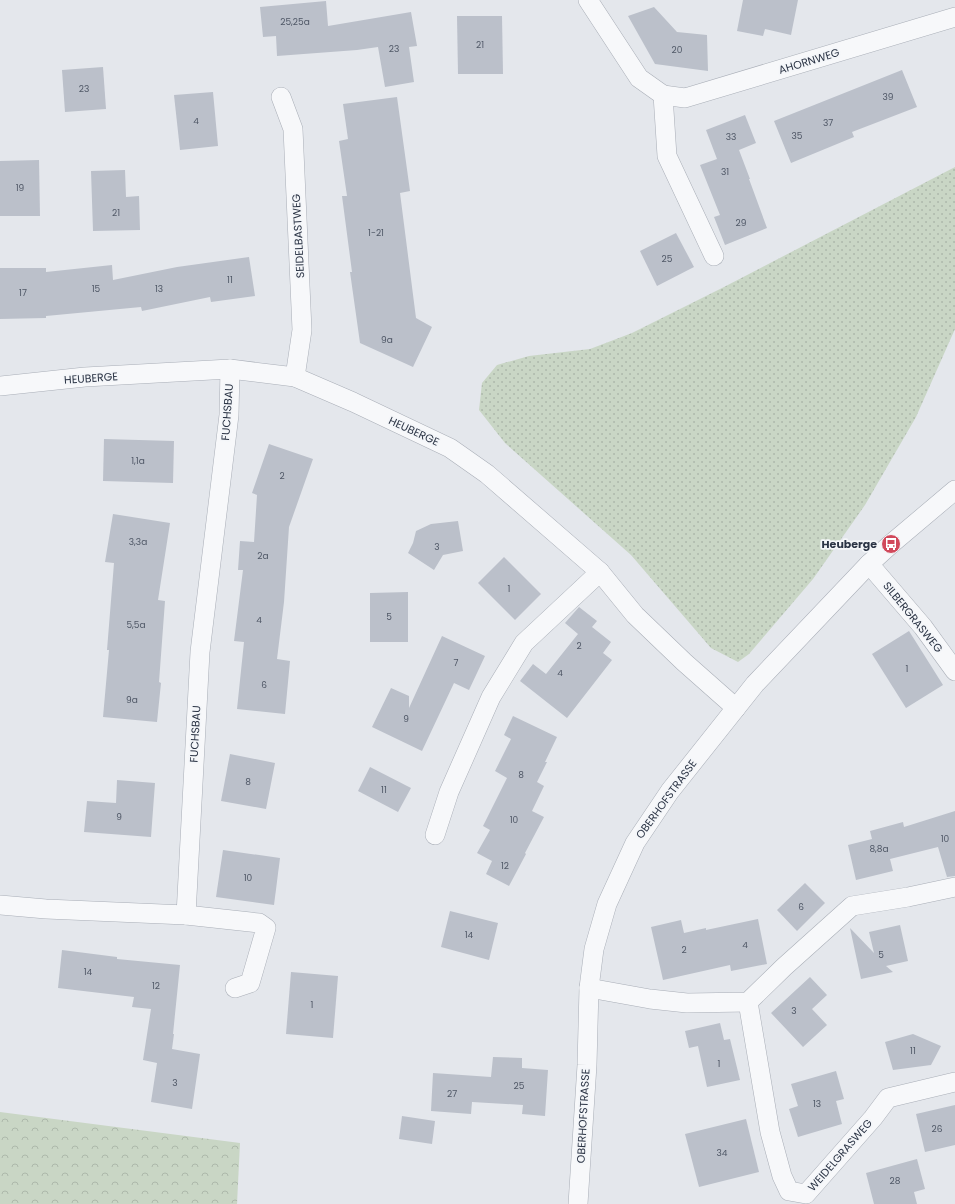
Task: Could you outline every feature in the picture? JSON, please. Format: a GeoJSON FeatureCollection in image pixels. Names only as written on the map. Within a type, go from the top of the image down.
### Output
{"type":"FeatureCollection","features":[{"type":"Feature","properties":{"kind":"street","name":"AHORNWEG"},"geometry":{"type":"LineString","coordinates":[[588,0],[639,78],[663,95],[685,98],[955,17]]}},
{"type":"Feature","properties":{"kind":"street"},"geometry":{"type":"LineString","coordinates":[[663,95],[667,156],[714,256]]}},
{"type":"Feature","properties":{"kind":"street","name":"SEIDELBASTWEG"},"geometry":{"type":"LineString","coordinates":[[281,98],[293,129],[302,330],[295,377]]}},
{"type":"Feature","properties":{"kind":"street","name":"HEUBERGE"},"geometry":{"type":"LineString","coordinates":[[0,386],[85,377],[230,369],[295,377],[353,402],[450,448],[487,474],[600,572],[635,615],[684,662],[736,708]]}},
{"type":"Feature","properties":{"kind":"street","name":"FUCHSBAU"},"geometry":{"type":"LineString","coordinates":[[186,915],[200,652],[229,416],[230,369]]}},
{"type":"Feature","properties":{"kind":"street","name":"OBERHOFSTRASSE"},"geometry":{"type":"LineString","coordinates":[[578,1204],[587,1065],[589,988],[594,949],[607,904],[634,843],[670,791],[755,684],[869,564],[955,490]]}},
{"type":"Feature","properties":{"kind":"street","name":"SILBERGRASWEG"},"geometry":{"type":"LineString","coordinates":[[869,564],[923,627],[955,671]]}},
{"type":"Feature","properties":{"kind":"street"},"geometry":{"type":"LineString","coordinates":[[435,835],[449,792],[492,697],[524,643],[600,572]]}},
{"type":"Feature","properties":{"kind":"street"},"geometry":{"type":"LineString","coordinates":[[589,988],[650,999],[687,1003],[748,1002],[784,967],[852,906],[908,897],[955,886]]}},
{"type":"Feature","properties":{"kind":"street"},"geometry":{"type":"LineString","coordinates":[[0,905],[46,909],[186,915],[259,923],[266,928],[250,982],[236,988]]}},
{"type":"Feature","properties":{"kind":"street","name":"WEIDELGRASWEG"},"geometry":{"type":"LineString","coordinates":[[748,1002],[770,1132],[782,1176],[790,1190],[806,1194],[873,1118],[888,1098],[955,1082]]}},
{"type":"Feature","properties":{"kind":"green space"},"geometry":{"type":"Polygon","coordinates":[[[955,167],[955,329],[916,417],[865,505],[813,579],[749,654],[738,662],[711,648],[631,555],[505,443],[479,410],[482,383],[497,365],[529,356],[590,349],[632,333],[955,167]]]}},
{"type":"Feature","properties":{"kind":"green space"},"geometry":{"type":"Polygon","coordinates":[[[0,1112],[240,1143],[237,1204],[0,1204],[0,1112]]]}},
{"type":"Feature","properties":{"kind":"building"},"geometry":{"type":"Polygon","coordinates":[[[743,0],[798,0],[791,35],[765,29],[763,36],[737,31],[743,0]]]}},
{"type":"Feature","properties":{"kind":"building"},"geometry":{"type":"Polygon","coordinates":[[[326,1],[328,26],[411,12],[417,46],[409,47],[414,82],[385,87],[378,47],[277,56],[276,36],[263,37],[260,7],[326,1]]]}},
{"type":"Feature","properties":{"kind":"building"},"geometry":{"type":"Polygon","coordinates":[[[654,7],[677,32],[707,35],[708,71],[655,64],[628,16],[654,7]]]}},
{"type":"Feature","properties":{"kind":"building"},"geometry":{"type":"Polygon","coordinates":[[[457,16],[502,16],[503,74],[458,74],[457,16]]]}},
{"type":"Feature","properties":{"kind":"building"},"geometry":{"type":"Polygon","coordinates":[[[103,67],[106,109],[65,112],[62,70],[103,67]]]}},
{"type":"Feature","properties":{"kind":"building"},"geometry":{"type":"Polygon","coordinates":[[[902,70],[917,107],[852,132],[854,137],[791,163],[774,121],[902,70]]]}},
{"type":"Feature","properties":{"kind":"building"},"geometry":{"type":"Polygon","coordinates":[[[213,92],[218,146],[180,150],[174,95],[213,92]]]}},
{"type":"Feature","properties":{"kind":"building"},"geometry":{"type":"Polygon","coordinates":[[[397,97],[410,191],[400,193],[416,318],[432,327],[413,367],[360,343],[350,272],[352,272],[342,196],[347,196],[339,141],[348,139],[343,104],[397,97]]]}},
{"type":"Feature","properties":{"kind":"building"},"geometry":{"type":"Polygon","coordinates":[[[745,115],[756,143],[739,150],[767,228],[725,245],[714,217],[720,215],[700,165],[717,159],[706,130],[745,115]]]}},
{"type":"Feature","properties":{"kind":"building"},"geometry":{"type":"Polygon","coordinates":[[[39,160],[40,216],[0,216],[0,161],[39,160]]]}},
{"type":"Feature","properties":{"kind":"building"},"geometry":{"type":"Polygon","coordinates":[[[125,170],[126,197],[139,196],[140,230],[93,231],[91,171],[125,170]]]}},
{"type":"Feature","properties":{"kind":"building"},"geometry":{"type":"Polygon","coordinates":[[[676,233],[694,267],[657,286],[640,251],[676,233]]]}},
{"type":"Feature","properties":{"kind":"building"},"geometry":{"type":"Polygon","coordinates":[[[249,257],[255,296],[211,302],[210,297],[142,311],[141,307],[46,316],[46,318],[0,319],[0,268],[46,268],[46,272],[112,265],[113,280],[177,267],[249,257]]]}},
{"type":"Feature","properties":{"kind":"building"},"geometry":{"type":"Polygon","coordinates":[[[104,439],[174,441],[173,483],[103,481],[104,439]]]}},
{"type":"Feature","properties":{"kind":"building"},"geometry":{"type":"Polygon","coordinates":[[[269,444],[313,459],[289,527],[284,602],[277,659],[290,661],[285,714],[237,709],[244,642],[234,641],[243,570],[238,570],[240,541],[254,542],[257,495],[252,493],[269,444]]]}},
{"type":"Feature","properties":{"kind":"building"},"geometry":{"type":"Polygon","coordinates":[[[113,514],[170,523],[158,600],[165,601],[159,682],[161,683],[157,722],[103,717],[109,650],[107,650],[114,563],[105,562],[113,514]]]}},
{"type":"Feature","properties":{"kind":"building"},"geometry":{"type":"Polygon","coordinates":[[[458,521],[463,551],[443,555],[434,570],[408,553],[413,543],[416,531],[431,524],[458,521]]]}},
{"type":"Feature","properties":{"kind":"building"},"geometry":{"type":"Polygon","coordinates":[[[504,557],[541,594],[515,620],[478,583],[504,557]]]}},
{"type":"Feature","properties":{"kind":"building"},"geometry":{"type":"Polygon","coordinates":[[[408,592],[408,642],[370,642],[370,593],[408,592]]]}},
{"type":"Feature","properties":{"kind":"building"},"geometry":{"type":"Polygon","coordinates":[[[579,607],[597,621],[592,627],[611,642],[603,653],[612,660],[567,718],[520,681],[533,664],[546,674],[578,634],[565,623],[579,607]]]}},
{"type":"Feature","properties":{"kind":"building"},"geometry":{"type":"Polygon","coordinates":[[[909,631],[943,685],[906,708],[872,654],[909,631]]]}},
{"type":"Feature","properties":{"kind":"building"},"geometry":{"type":"Polygon","coordinates":[[[442,636],[485,656],[469,690],[454,683],[422,751],[372,727],[391,688],[409,696],[409,708],[442,636]]]}},
{"type":"Feature","properties":{"kind":"building"},"geometry":{"type":"Polygon","coordinates":[[[513,716],[557,737],[537,782],[544,786],[532,811],[544,817],[509,886],[486,874],[492,861],[477,853],[490,830],[483,826],[507,778],[495,771],[511,739],[504,735],[513,716]]]}},
{"type":"Feature","properties":{"kind":"building"},"geometry":{"type":"Polygon","coordinates":[[[230,754],[275,763],[266,809],[221,801],[230,754]]]}},
{"type":"Feature","properties":{"kind":"building"},"geometry":{"type":"Polygon","coordinates":[[[370,767],[411,788],[398,812],[358,791],[370,767]]]}},
{"type":"Feature","properties":{"kind":"building"},"geometry":{"type":"Polygon","coordinates":[[[117,780],[155,783],[151,837],[84,832],[87,801],[116,803],[117,780]]]}},
{"type":"Feature","properties":{"kind":"building"},"geometry":{"type":"Polygon","coordinates":[[[955,811],[955,876],[947,877],[938,847],[890,859],[893,871],[856,880],[848,845],[872,839],[870,831],[903,822],[904,827],[955,811]]]}},
{"type":"Feature","properties":{"kind":"building"},"geometry":{"type":"Polygon","coordinates":[[[223,850],[280,858],[274,905],[216,897],[223,850]]]}},
{"type":"Feature","properties":{"kind":"building"},"geometry":{"type":"Polygon","coordinates":[[[805,883],[825,903],[797,931],[777,910],[805,883]]]}},
{"type":"Feature","properties":{"kind":"building"},"geometry":{"type":"Polygon","coordinates":[[[450,911],[498,923],[489,960],[441,947],[450,911]]]}},
{"type":"Feature","properties":{"kind":"building"},"geometry":{"type":"Polygon","coordinates":[[[758,919],[767,964],[731,971],[730,965],[663,980],[651,927],[681,920],[684,933],[758,919]]]}},
{"type":"Feature","properties":{"kind":"building"},"geometry":{"type":"Polygon","coordinates":[[[900,925],[908,961],[886,966],[893,972],[861,979],[850,928],[874,953],[869,932],[900,925]]]}},
{"type":"Feature","properties":{"kind":"building"},"geometry":{"type":"Polygon","coordinates":[[[62,950],[117,957],[117,959],[180,965],[172,1049],[200,1054],[192,1109],[151,1102],[157,1063],[143,1060],[151,1009],[132,1007],[134,997],[58,988],[62,950]]]}},
{"type":"Feature","properties":{"kind":"building"},"geometry":{"type":"Polygon","coordinates":[[[291,972],[338,976],[333,1038],[286,1034],[291,972]]]}},
{"type":"Feature","properties":{"kind":"building"},"geometry":{"type":"Polygon","coordinates":[[[810,977],[827,995],[812,1009],[827,1025],[803,1047],[771,1013],[810,977]]]}},
{"type":"Feature","properties":{"kind":"building"},"geometry":{"type":"Polygon","coordinates":[[[720,1023],[724,1040],[730,1039],[740,1080],[707,1087],[698,1046],[689,1048],[685,1031],[720,1023]]]}},
{"type":"Feature","properties":{"kind":"building"},"geometry":{"type":"Polygon","coordinates":[[[913,1034],[941,1046],[931,1065],[893,1070],[885,1042],[913,1034]]]}},
{"type":"Feature","properties":{"kind":"building"},"geometry":{"type":"Polygon","coordinates":[[[493,1057],[522,1058],[522,1068],[548,1070],[545,1116],[522,1114],[523,1105],[472,1102],[471,1114],[431,1111],[433,1073],[491,1077],[493,1057]]]}},
{"type":"Feature","properties":{"kind":"building"},"geometry":{"type":"Polygon","coordinates":[[[836,1071],[844,1099],[836,1101],[842,1124],[798,1137],[789,1109],[798,1106],[791,1084],[836,1071]]]}},
{"type":"Feature","properties":{"kind":"building"},"geometry":{"type":"Polygon","coordinates":[[[955,1105],[955,1145],[925,1152],[916,1114],[955,1105]]]}},
{"type":"Feature","properties":{"kind":"building"},"geometry":{"type":"Polygon","coordinates":[[[402,1116],[435,1121],[432,1144],[399,1139],[402,1116]]]}},
{"type":"Feature","properties":{"kind":"building"},"geometry":{"type":"Polygon","coordinates":[[[746,1119],[759,1172],[699,1187],[685,1134],[746,1119]]]}},
{"type":"Feature","properties":{"kind":"building"},"geometry":{"type":"Polygon","coordinates":[[[917,1159],[925,1189],[914,1192],[917,1204],[874,1204],[866,1173],[917,1159]]]}},
{"type":"Feature","properties":{"kind":"place","name":"Heuberge"},"geometry":{"type":"Point","coordinates":[891,544]}}]}
